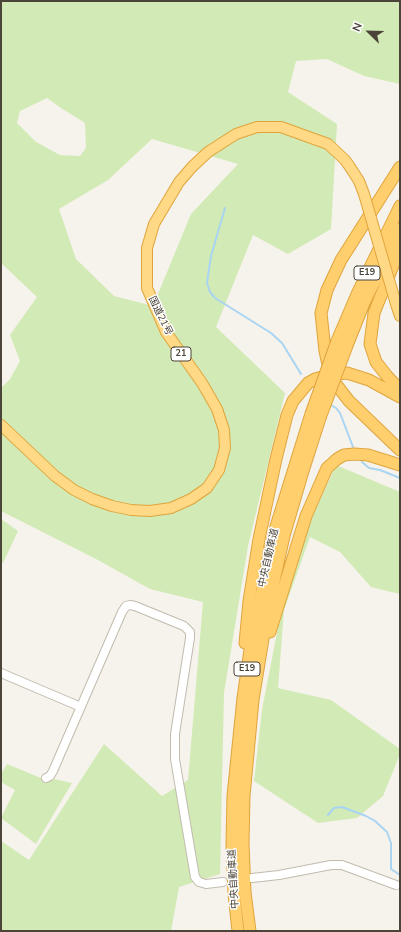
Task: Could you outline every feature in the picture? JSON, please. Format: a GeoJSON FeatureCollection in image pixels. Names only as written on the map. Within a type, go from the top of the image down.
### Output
{"type":"FeatureCollection","features":[{"type":"Feature","properties":{"kind":"highway","name":"国道21号"},"geometry":{"type":"LineString","coordinates":[[1,425],[55,476],[74,490],[92,499],[112,506],[131,510],[150,511],[171,508],[191,499],[207,488],[219,470],[225,448],[224,430],[217,409],[202,383],[166,332],[147,288],[147,248],[154,224],[179,182],[192,167],[208,152],[236,134],[257,127],[281,127],[328,144],[350,166],[360,181],[400,316]]}},
{"type":"Feature","properties":{"kind":"highway"},"geometry":{"type":"LineString","coordinates":[[400,167],[341,260],[327,290],[321,313],[325,351],[331,374],[348,400],[400,450]]}},
{"type":"Feature","properties":{"kind":"highway","name":"中央自動車道"},"geometry":{"type":"LineString","coordinates":[[238,931],[234,894],[232,844],[233,796],[238,742],[250,650],[274,533],[343,342],[358,292],[400,206]]}},
{"type":"Feature","properties":{"kind":"highway","name":"中央自動車道"},"geometry":{"type":"LineString","coordinates":[[343,342],[400,229]]}},
{"type":"Feature","properties":{"kind":"highway"},"geometry":{"type":"LineString","coordinates":[[400,248],[374,313],[370,344],[376,362],[400,390]]}},
{"type":"Feature","properties":{"kind":"highway"},"geometry":{"type":"LineString","coordinates":[[238,742],[240,698],[249,601],[259,539],[276,458],[287,415],[293,401],[303,388],[315,379],[329,375],[347,373],[370,380],[400,397]]}},
{"type":"Feature","properties":{"kind":"highway","name":"中央自動車道"},"geometry":{"type":"LineString","coordinates":[[250,931],[245,892],[243,843],[244,796],[253,700],[268,608],[284,536],[303,471],[316,416]]}},
{"type":"Feature","properties":{"kind":"highway"},"geometry":{"type":"LineString","coordinates":[[253,700],[266,644],[299,536],[327,468],[344,455],[354,454],[368,455],[400,465]]}},
{"type":"Feature","properties":{"kind":"street"},"geometry":{"type":"LineString","coordinates":[[46,778],[50,776],[53,771],[126,606],[135,606],[184,626],[190,632],[175,734],[175,759],[196,877],[199,882],[206,884],[223,882]]}},
{"type":"Feature","properties":{"kind":"street"},"geometry":{"type":"LineString","coordinates":[[1,673],[81,707]]}},
{"type":"Feature","properties":{"kind":"street"},"geometry":{"type":"LineString","coordinates":[[252,878],[279,875],[331,865],[342,865],[396,885]]}},
{"type":"Feature","properties":{"kind":"green space"},"geometry":{"type":"Polygon","coordinates":[[[1,1],[400,1],[400,84],[364,76],[327,59],[296,61],[288,92],[337,124],[331,229],[288,254],[253,235],[216,327],[285,393],[248,546],[224,693],[220,874],[179,887],[171,931],[1,931],[1,841],[29,860],[104,744],[162,796],[188,780],[203,602],[150,589],[98,560],[1,511],[1,388],[10,379],[20,361],[10,335],[37,297],[1,263],[1,1]],[[47,98],[20,111],[17,123],[36,142],[60,155],[80,156],[86,148],[85,123],[47,98]],[[152,139],[108,180],[59,209],[76,259],[114,296],[153,306],[191,214],[238,164],[152,139]]]}},
{"type":"Feature","properties":{"kind":"green space"},"geometry":{"type":"Polygon","coordinates":[[[336,465],[400,492],[400,594],[371,587],[340,552],[310,537],[284,610],[278,688],[331,700],[400,749],[400,754],[383,796],[357,818],[318,823],[254,781],[262,710],[281,612],[304,535],[336,465]]]}},
{"type":"Feature","properties":{"kind":"green space"},"geometry":{"type":"Polygon","coordinates":[[[1,519],[18,531],[3,563],[1,562],[1,519]]]}},
{"type":"Feature","properties":{"kind":"green space"},"geometry":{"type":"Polygon","coordinates":[[[7,764],[48,781],[54,779],[72,783],[36,844],[1,818],[15,790],[1,782],[1,774],[7,764]]]}},
{"type":"Feature","properties":{"kind":"waterway"},"geometry":{"type":"LineString","coordinates":[[225,208],[211,256],[207,283],[210,292],[215,298],[271,333],[282,343],[301,374]]}},
{"type":"Feature","properties":{"kind":"waterway"},"geometry":{"type":"LineString","coordinates":[[329,404],[336,408],[340,413],[353,447]]}},
{"type":"Feature","properties":{"kind":"waterway"},"geometry":{"type":"LineString","coordinates":[[362,462],[369,468],[380,470],[400,478]]}},
{"type":"Feature","properties":{"kind":"waterway"},"geometry":{"type":"LineString","coordinates":[[328,815],[334,808],[342,807],[375,821],[387,832],[391,843],[391,869],[400,875]]}}]}
